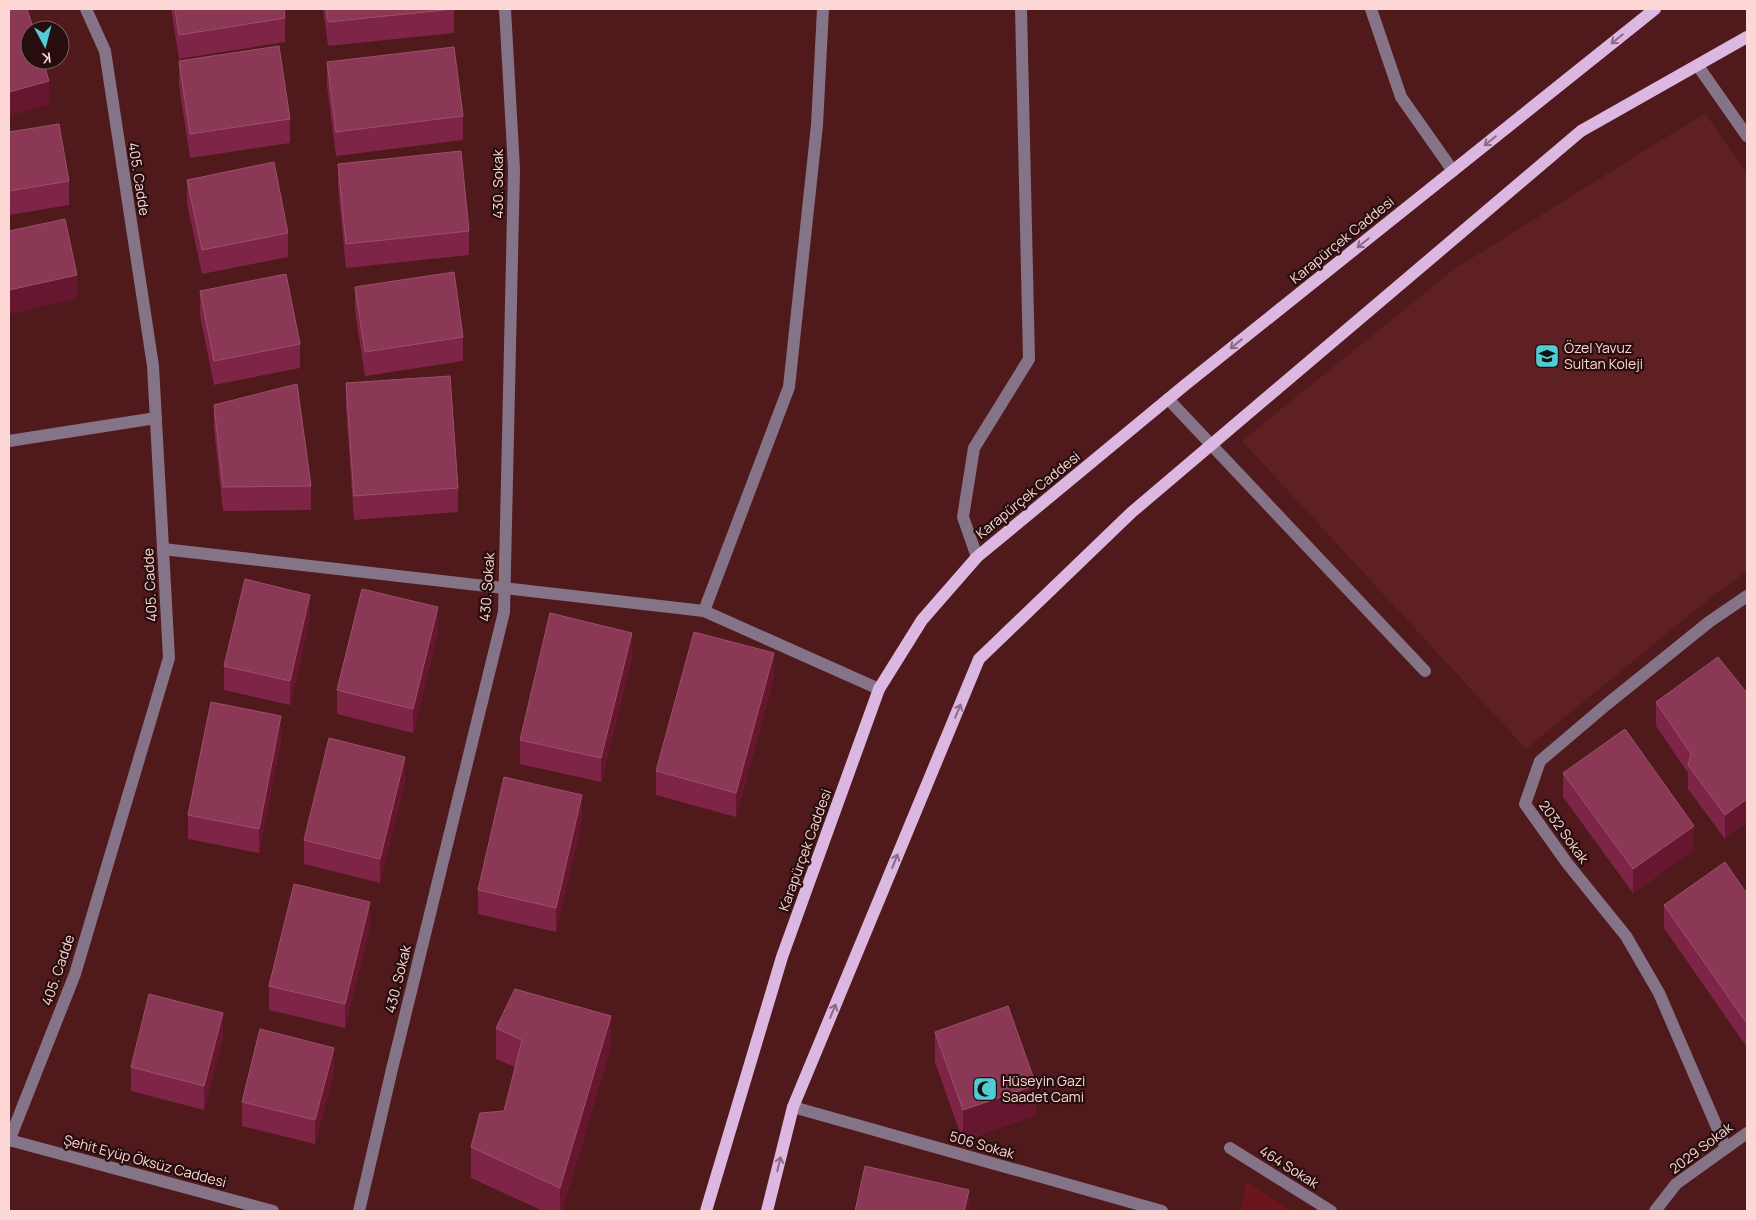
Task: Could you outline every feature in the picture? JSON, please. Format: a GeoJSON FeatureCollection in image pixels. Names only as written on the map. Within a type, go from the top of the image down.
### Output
{"type":"FeatureCollection","features":[{"type":"Feature","properties":{"kind":"main road","name":"Karapürçek Caddesi"},"geometry":{"type":"LineString","coordinates":[[706,1211],[782,957],[879,689],[922,620],[977,557],[1168,399],[1655,9]]}},
{"type":"Feature","properties":{"kind":"main road"},"geometry":{"type":"LineString","coordinates":[[767,1211],[793,1107],[979,660],[1132,512],[1581,131],[1747,37]]}},
{"type":"Feature","properties":{"kind":"street","name":"405. Cadde"},"geometry":{"type":"LineString","coordinates":[[9,1140],[75,974],[169,658],[153,366],[105,51],[86,9]]}},
{"type":"Feature","properties":{"kind":"street","name":"430. Sokak"},"geometry":{"type":"LineString","coordinates":[[359,1211],[504,612],[514,169],[505,9]]}},
{"type":"Feature","properties":{"kind":"street"},"geometry":{"type":"LineString","coordinates":[[704,610],[789,387],[817,125],[823,9]]}},
{"type":"Feature","properties":{"kind":"street"},"geometry":{"type":"LineString","coordinates":[[977,557],[963,517],[974,448],[1029,360],[1021,9]]}},
{"type":"Feature","properties":{"kind":"street"},"geometry":{"type":"LineString","coordinates":[[1371,9],[1401,97],[1453,171]]}},
{"type":"Feature","properties":{"kind":"street"},"geometry":{"type":"LineString","coordinates":[[1698,66],[1747,136]]}},
{"type":"Feature","properties":{"kind":"street"},"geometry":{"type":"LineString","coordinates":[[1168,399],[1425,671]]}},
{"type":"Feature","properties":{"kind":"street"},"geometry":{"type":"LineString","coordinates":[[9,441],[156,418]]}},
{"type":"Feature","properties":{"kind":"street"},"geometry":{"type":"LineString","coordinates":[[163,549],[704,610],[879,689]]}},
{"type":"Feature","properties":{"kind":"street","name":"2032 Sokak"},"geometry":{"type":"LineString","coordinates":[[1726,1148],[1650,976],[1626,936],[1567,863],[1525,804],[1540,761],[1709,622],[1747,596]]}},
{"type":"Feature","properties":{"kind":"street","name":"506 Sokak"},"geometry":{"type":"LineString","coordinates":[[793,1107],[1162,1211]]}},
{"type":"Feature","properties":{"kind":"street","name":"2029 Sokak"},"geometry":{"type":"LineString","coordinates":[[1655,1211],[1676,1184],[1747,1132]]}},
{"type":"Feature","properties":{"kind":"street","name":"Şehit Eyüp Öksüz Caddesi"},"geometry":{"type":"LineString","coordinates":[[9,1140],[274,1211]]}},
{"type":"Feature","properties":{"kind":"street","name":"464 Sokak"},"geometry":{"type":"LineString","coordinates":[[1230,1148],[1331,1211]]}},
{"type":"Feature","properties":{"kind":"shaded area","name":"Özel Yavuz Sultan Koleji"},"geometry":{"type":"Polygon","coordinates":[[[1705,113],[1747,173],[1747,571],[1709,599],[1526,749],[1242,441],[1453,270],[1705,113]]]}},
{"type":"Feature","properties":{"kind":"shaded area"},"geometry":{"type":"Polygon","coordinates":[[[1246,1182],[1292,1211],[1241,1211],[1246,1182]]]}},
{"type":"Feature","properties":{"kind":"building"},"geometry":{"type":"Polygon","coordinates":[[[9,9],[27,9],[31,20],[20,20],[20,70],[46,70],[49,81],[9,92],[9,9]]]}},
{"type":"Feature","properties":{"kind":"building"},"geometry":{"type":"Polygon","coordinates":[[[175,9],[284,9],[285,18],[179,35],[175,9]]]}},
{"type":"Feature","properties":{"kind":"building"},"geometry":{"type":"Polygon","coordinates":[[[326,9],[454,9],[328,22],[326,9]]]}},
{"type":"Feature","properties":{"kind":"building"},"geometry":{"type":"Polygon","coordinates":[[[279,46],[290,119],[190,134],[179,61],[279,46]]]}},
{"type":"Feature","properties":{"kind":"building"},"geometry":{"type":"Polygon","coordinates":[[[454,47],[463,116],[336,132],[327,62],[454,47]]]}},
{"type":"Feature","properties":{"kind":"building"},"geometry":{"type":"Polygon","coordinates":[[[59,124],[69,181],[9,191],[9,132],[59,124]]]}},
{"type":"Feature","properties":{"kind":"building"},"geometry":{"type":"Polygon","coordinates":[[[461,151],[469,231],[346,244],[338,164],[461,151]]]}},
{"type":"Feature","properties":{"kind":"building"},"geometry":{"type":"Polygon","coordinates":[[[274,162],[288,233],[202,250],[187,180],[274,162]]]}},
{"type":"Feature","properties":{"kind":"building"},"geometry":{"type":"Polygon","coordinates":[[[65,219],[77,275],[9,290],[9,231],[65,219]]]}},
{"type":"Feature","properties":{"kind":"building"},"geometry":{"type":"Polygon","coordinates":[[[454,272],[463,337],[365,352],[355,287],[454,272]]]}},
{"type":"Feature","properties":{"kind":"building"},"geometry":{"type":"Polygon","coordinates":[[[286,274],[300,344],[214,361],[200,291],[286,274]]]}},
{"type":"Feature","properties":{"kind":"building"},"geometry":{"type":"Polygon","coordinates":[[[450,376],[458,488],[354,496],[346,383],[450,376]]]}},
{"type":"Feature","properties":{"kind":"building"},"geometry":{"type":"Polygon","coordinates":[[[297,384],[311,486],[223,487],[214,405],[297,384]]]}},
{"type":"Feature","properties":{"kind":"building"},"geometry":{"type":"Polygon","coordinates":[[[245,579],[310,595],[290,681],[224,666],[245,579]]]}},
{"type":"Feature","properties":{"kind":"building"},"geometry":{"type":"Polygon","coordinates":[[[362,589],[438,607],[413,709],[337,690],[362,589]]]}},
{"type":"Feature","properties":{"kind":"building"},"geometry":{"type":"Polygon","coordinates":[[[550,613],[632,633],[601,758],[520,740],[550,613]]]}},
{"type":"Feature","properties":{"kind":"building"},"geometry":{"type":"Polygon","coordinates":[[[694,632],[774,653],[736,793],[656,771],[694,632]]]}},
{"type":"Feature","properties":{"kind":"building"},"geometry":{"type":"Polygon","coordinates":[[[1718,657],[1747,693],[1747,799],[1725,815],[1688,765],[1691,754],[1656,702],[1718,657]]]}},
{"type":"Feature","properties":{"kind":"building"},"geometry":{"type":"Polygon","coordinates":[[[211,702],[281,716],[259,829],[188,815],[211,702]]]}},
{"type":"Feature","properties":{"kind":"building"},"geometry":{"type":"Polygon","coordinates":[[[1625,729],[1694,826],[1633,869],[1563,773],[1625,729]]]}},
{"type":"Feature","properties":{"kind":"building"},"geometry":{"type":"Polygon","coordinates":[[[329,738],[405,757],[380,859],[304,840],[329,738]]]}},
{"type":"Feature","properties":{"kind":"building"},"geometry":{"type":"Polygon","coordinates":[[[504,777],[582,795],[556,908],[478,890],[504,777]]]}},
{"type":"Feature","properties":{"kind":"building"},"geometry":{"type":"Polygon","coordinates":[[[1725,862],[1747,894],[1747,1022],[1664,905],[1725,862]]]}},
{"type":"Feature","properties":{"kind":"building"},"geometry":{"type":"Polygon","coordinates":[[[294,884],[370,902],[345,1004],[269,986],[294,884]]]}},
{"type":"Feature","properties":{"kind":"building"},"geometry":{"type":"Polygon","coordinates":[[[515,989],[611,1016],[560,1188],[471,1147],[480,1113],[504,1111],[522,1040],[496,1028],[515,989]]]}},
{"type":"Feature","properties":{"kind":"building"},"geometry":{"type":"Polygon","coordinates":[[[149,994],[223,1013],[204,1086],[131,1067],[149,994]]]}},
{"type":"Feature","properties":{"kind":"building"},"geometry":{"type":"Polygon","coordinates":[[[1008,1006],[1036,1085],[963,1110],[935,1032],[1008,1006]]]}},
{"type":"Feature","properties":{"kind":"building"},"geometry":{"type":"Polygon","coordinates":[[[260,1029],[334,1048],[315,1120],[242,1102],[260,1029]]]}},
{"type":"Feature","properties":{"kind":"building"},"geometry":{"type":"Polygon","coordinates":[[[865,1166],[969,1190],[964,1211],[855,1211],[865,1166]]]}},
{"type":"Feature","properties":{"kind":"place","name":"Özel Yavuz Sultan Koleji"},"geometry":{"type":"Point","coordinates":[1547,356]}},
{"type":"Feature","properties":{"kind":"place","name":"Hüseyin Gazi Saadet Cami"},"geometry":{"type":"Point","coordinates":[985,1089]}}]}
